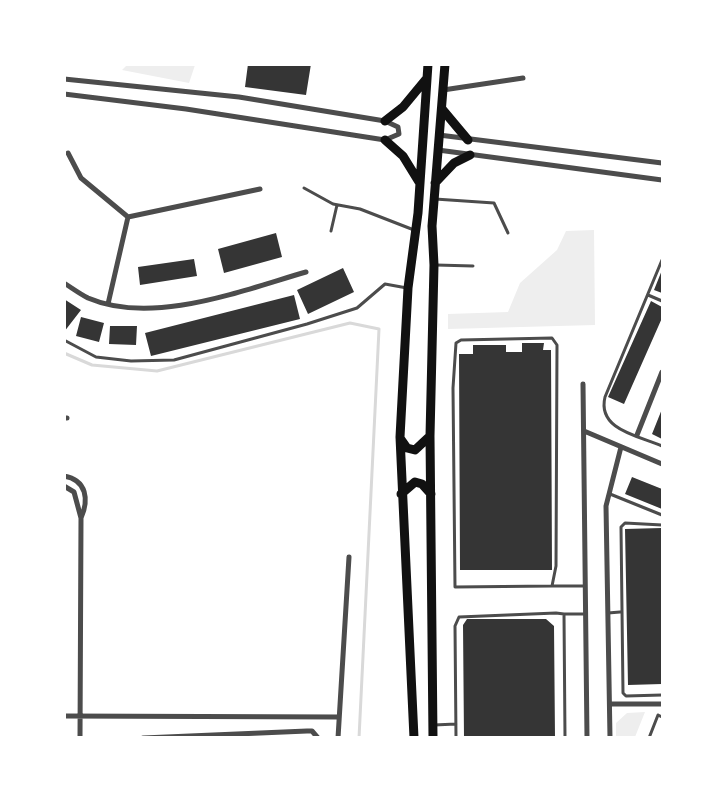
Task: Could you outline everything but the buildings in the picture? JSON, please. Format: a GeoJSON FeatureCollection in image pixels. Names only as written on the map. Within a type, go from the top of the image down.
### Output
{"type":"FeatureCollection","features":[{"type":"Feature","properties":{"kind":"main road"},"geometry":{"type":"LineString","coordinates":[[414,738],[400,437],[408,288],[416,231],[428,64]]}},
{"type":"Feature","properties":{"kind":"main road"},"geometry":{"type":"LineString","coordinates":[[433,738],[430,436],[434,198],[445,64]]}},
{"type":"Feature","properties":{"kind":"main road"},"geometry":{"type":"LineString","coordinates":[[385,121],[403,107],[427,78]]}},
{"type":"Feature","properties":{"kind":"main road"},"geometry":{"type":"LineString","coordinates":[[442,109],[468,140]]}},
{"type":"Feature","properties":{"kind":"main road"},"geometry":{"type":"LineString","coordinates":[[385,140],[403,156],[419,182]]}},
{"type":"Feature","properties":{"kind":"main road"},"geometry":{"type":"LineString","coordinates":[[435,183],[454,163],[470,155]]}},
{"type":"Feature","properties":{"kind":"main road"},"geometry":{"type":"LineString","coordinates":[[400,437],[411,451],[420,448],[430,436]]}},
{"type":"Feature","properties":{"kind":"main road"},"geometry":{"type":"LineString","coordinates":[[401,494],[415,482],[424,485],[431,495]]}},
{"type":"Feature","properties":{"kind":"street"},"geometry":{"type":"LineString","coordinates":[[443,90],[523,78]]}},
{"type":"Feature","properties":{"kind":"street"},"geometry":{"type":"LineString","coordinates":[[64,79],[238,98],[385,121],[393,123],[399,130],[395,138],[385,140],[186,109],[64,94]]}},
{"type":"Feature","properties":{"kind":"street"},"geometry":{"type":"LineString","coordinates":[[439,135],[663,163]]}},
{"type":"Feature","properties":{"kind":"street"},"geometry":{"type":"LineString","coordinates":[[438,150],[663,180]]}},
{"type":"Feature","properties":{"kind":"street"},"geometry":{"type":"LineString","coordinates":[[68,153],[73,166],[86,184],[128,217]]}},
{"type":"Feature","properties":{"kind":"street"},"geometry":{"type":"LineString","coordinates":[[128,217],[260,189]]}},
{"type":"Feature","properties":{"kind":"street"},"geometry":{"type":"LineString","coordinates":[[108,304],[128,217]]}},
{"type":"Feature","properties":{"kind":"street"},"geometry":{"type":"LineString","coordinates":[[64,283],[88,298],[108,304],[123,307],[177,306],[306,272]]}},
{"type":"Feature","properties":{"kind":"street"},"geometry":{"type":"LineString","coordinates":[[637,435],[663,372]]}},
{"type":"Feature","properties":{"kind":"street"},"geometry":{"type":"LineString","coordinates":[[583,384],[587,738]]}},
{"type":"Feature","properties":{"kind":"street"},"geometry":{"type":"LineString","coordinates":[[584,431],[663,464]]}},
{"type":"Feature","properties":{"kind":"street"},"geometry":{"type":"LineString","coordinates":[[610,738],[606,506],[621,447]]}},
{"type":"Feature","properties":{"kind":"street"},"geometry":{"type":"LineString","coordinates":[[64,476],[75,479],[86,493],[86,508],[81,518]]}},
{"type":"Feature","properties":{"kind":"street"},"geometry":{"type":"LineString","coordinates":[[64,486],[74,492],[81,518],[80,738]]}},
{"type":"Feature","properties":{"kind":"street"},"geometry":{"type":"LineString","coordinates":[[338,738],[349,557]]}},
{"type":"Feature","properties":{"kind":"street"},"geometry":{"type":"LineString","coordinates":[[610,704],[663,704]]}},
{"type":"Feature","properties":{"kind":"street"},"geometry":{"type":"LineString","coordinates":[[64,716],[339,717]]}},
{"type":"Feature","properties":{"kind":"street"},"geometry":{"type":"LineString","coordinates":[[143,738],[307,731],[317,736]]}},
{"type":"Feature","properties":{"kind":"lane"},"geometry":{"type":"LineString","coordinates":[[304,188],[338,205],[360,209],[398,226],[416,231]]}},
{"type":"Feature","properties":{"kind":"lane"},"geometry":{"type":"LineString","coordinates":[[434,198],[494,203],[508,233]]}},
{"type":"Feature","properties":{"kind":"lane"},"geometry":{"type":"LineString","coordinates":[[330,231],[338,205]]}},
{"type":"Feature","properties":{"kind":"lane"},"geometry":{"type":"LineString","coordinates":[[663,260],[604,400],[603,412],[608,423],[663,446]]}},
{"type":"Feature","properties":{"kind":"lane"},"geometry":{"type":"LineString","coordinates":[[434,265],[473,266]]}},
{"type":"Feature","properties":{"kind":"lane"},"geometry":{"type":"LineString","coordinates":[[64,340],[96,357],[131,361],[174,360],[357,308],[384,284],[408,288]]}},
{"type":"Feature","properties":{"kind":"lane"},"geometry":{"type":"LineString","coordinates":[[648,295],[663,301]]}},
{"type":"Feature","properties":{"kind":"lane"},"geometry":{"type":"LineString","coordinates":[[552,586],[556,566],[556,342],[552,338],[461,340],[456,343],[453,350],[455,587],[585,586]]}},
{"type":"Feature","properties":{"kind":"lane"},"geometry":{"type":"LineString","coordinates":[[610,494],[663,515]]}},
{"type":"Feature","properties":{"kind":"lane"},"geometry":{"type":"LineString","coordinates":[[663,525],[625,523],[621,527],[620,612],[623,693],[626,696],[663,695]]}},
{"type":"Feature","properties":{"kind":"lane"},"geometry":{"type":"LineString","coordinates":[[608,613],[620,612]]}},
{"type":"Feature","properties":{"kind":"lane"},"geometry":{"type":"LineString","coordinates":[[564,614],[565,738]]}},
{"type":"Feature","properties":{"kind":"lane"},"geometry":{"type":"LineString","coordinates":[[456,738],[455,626],[459,617],[586,614]]}},
{"type":"Feature","properties":{"kind":"lane"},"geometry":{"type":"LineString","coordinates":[[649,738],[658,716],[663,717]]}},
{"type":"Feature","properties":{"kind":"lane"},"geometry":{"type":"LineString","coordinates":[[433,725],[456,724]]}},
{"type":"Feature","properties":{"kind":"shaded area"},"geometry":{"type":"Polygon","coordinates":[[[127,65],[195,65],[189,83],[122,70],[127,65]]]}},
{"type":"Feature","properties":{"kind":"shaded area"},"geometry":{"type":"Polygon","coordinates":[[[594,230],[595,325],[448,329],[448,314],[508,312],[520,283],[557,250],[566,231],[594,230]]]}},
{"type":"Feature","properties":{"kind":"shaded area"},"geometry":{"type":"Polygon","coordinates":[[[645,712],[635,737],[616,737],[616,723],[627,713],[645,712]]]}},
{"type":"Feature","properties":{"kind":"waterway"},"geometry":{"type":"LineString","coordinates":[[64,353],[92,365],[157,371],[350,323],[379,329],[359,738]]}}]}
